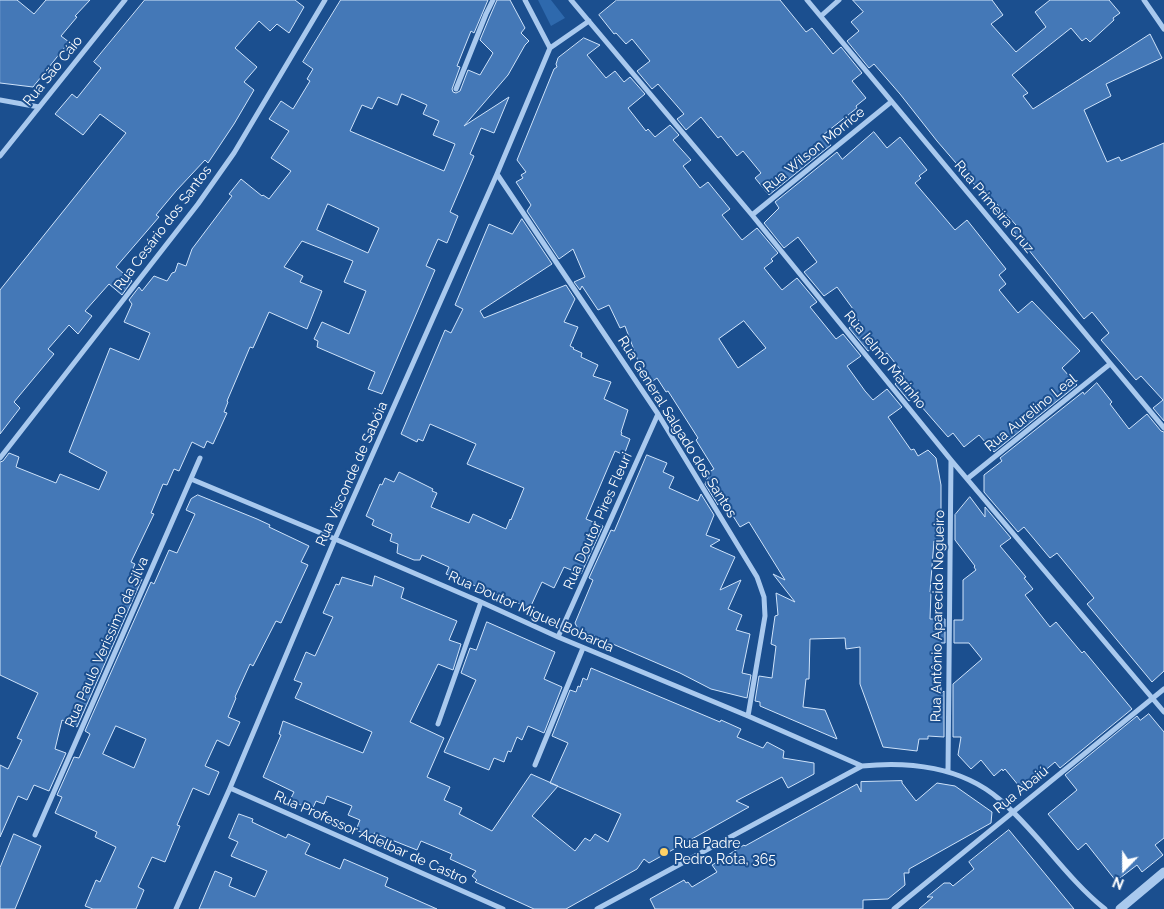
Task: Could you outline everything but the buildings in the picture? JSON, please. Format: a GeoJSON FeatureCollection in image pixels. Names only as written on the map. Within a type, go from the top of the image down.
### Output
{"type":"FeatureCollection","features":[{"type":"Feature","properties":{"kind":"street","name":"Rua São Cáio"},"geometry":{"type":"LineString","coordinates":[[0,156],[125,0]]}},
{"type":"Feature","properties":{"kind":"street","name":"Rua Cesário dos Santos"},"geometry":{"type":"LineString","coordinates":[[0,458],[198,204],[234,153],[325,0]]}},
{"type":"Feature","properties":{"kind":"street"},"geometry":{"type":"LineString","coordinates":[[456,88],[493,0]]}},
{"type":"Feature","properties":{"kind":"street"},"geometry":{"type":"LineString","coordinates":[[525,0],[550,48],[589,21]]}},
{"type":"Feature","properties":{"kind":"street","name":"Rua Ielmo Marinho"},"geometry":{"type":"LineString","coordinates":[[571,0],[752,215],[951,460],[1164,712]]}},
{"type":"Feature","properties":{"kind":"street","name":"Rua Primeira Cruz"},"geometry":{"type":"LineString","coordinates":[[807,0],[1164,428]]}},
{"type":"Feature","properties":{"kind":"street"},"geometry":{"type":"LineString","coordinates":[[821,16],[839,0]]}},
{"type":"Feature","properties":{"kind":"street"},"geometry":{"type":"LineString","coordinates":[[1144,0],[1163,26]]}},
{"type":"Feature","properties":{"kind":"street","name":"Rua Visconde de Sabóia"},"geometry":{"type":"LineString","coordinates":[[176,909],[230,788],[335,539],[550,48]]}},
{"type":"Feature","properties":{"kind":"street"},"geometry":{"type":"LineString","coordinates":[[0,100],[39,107]]}},
{"type":"Feature","properties":{"kind":"street","name":"Rua Wilson Morrice"},"geometry":{"type":"LineString","coordinates":[[752,215],[891,102]]}},
{"type":"Feature","properties":{"kind":"street","name":"Rua General Salgado dos Santos"},"geometry":{"type":"LineString","coordinates":[[496,174],[658,414],[757,577],[764,597],[765,616],[748,716]]}},
{"type":"Feature","properties":{"kind":"street","name":"Rua Aurelino Leal"},"geometry":{"type":"LineString","coordinates":[[967,479],[1110,364]]}},
{"type":"Feature","properties":{"kind":"street","name":"Rua Doutor Pires Fleuri"},"geometry":{"type":"LineString","coordinates":[[558,637],[658,414]]}},
{"type":"Feature","properties":{"kind":"street","name":"Rua Paulo Verissimo da Silva"},"geometry":{"type":"LineString","coordinates":[[35,835],[200,458]]}},
{"type":"Feature","properties":{"kind":"street","name":"Rua Antônio Aparecido Nogueiro"},"geometry":{"type":"LineString","coordinates":[[948,771],[951,460]]}},
{"type":"Feature","properties":{"kind":"street","name":"Rua Doutor Miguel Bobarda"},"geometry":{"type":"LineString","coordinates":[[191,480],[335,539],[583,648],[748,716],[862,766]]}},
{"type":"Feature","properties":{"kind":"street"},"geometry":{"type":"LineString","coordinates":[[438,724],[482,602]]}},
{"type":"Feature","properties":{"kind":"street"},"geometry":{"type":"LineString","coordinates":[[535,765],[583,648]]}},
{"type":"Feature","properties":{"kind":"street","name":"Rua Abaiú"},"geometry":{"type":"LineString","coordinates":[[894,909],[1164,689]]}},
{"type":"Feature","properties":{"kind":"street"},"geometry":{"type":"LineString","coordinates":[[597,909],[862,766],[883,764],[926,767],[948,771],[977,784],[998,798],[1080,887],[1105,909]]}},
{"type":"Feature","properties":{"kind":"street","name":"Rua Professor Adelbar de Castro"},"geometry":{"type":"LineString","coordinates":[[230,788],[503,909]]}},
{"type":"Feature","properties":{"kind":"street"},"geometry":{"type":"LineString","coordinates":[[1120,909],[1164,872]]}},
{"type":"Feature","properties":{"kind":"shaded area"},"geometry":{"type":"Polygon","coordinates":[[[538,0],[551,0],[565,18],[551,26],[538,0]]]}},
{"type":"Feature","properties":{"kind":"place","name":"Rua Padre Pedro Rota, 365"},"geometry":{"type":"Point","coordinates":[664,852]}}]}
